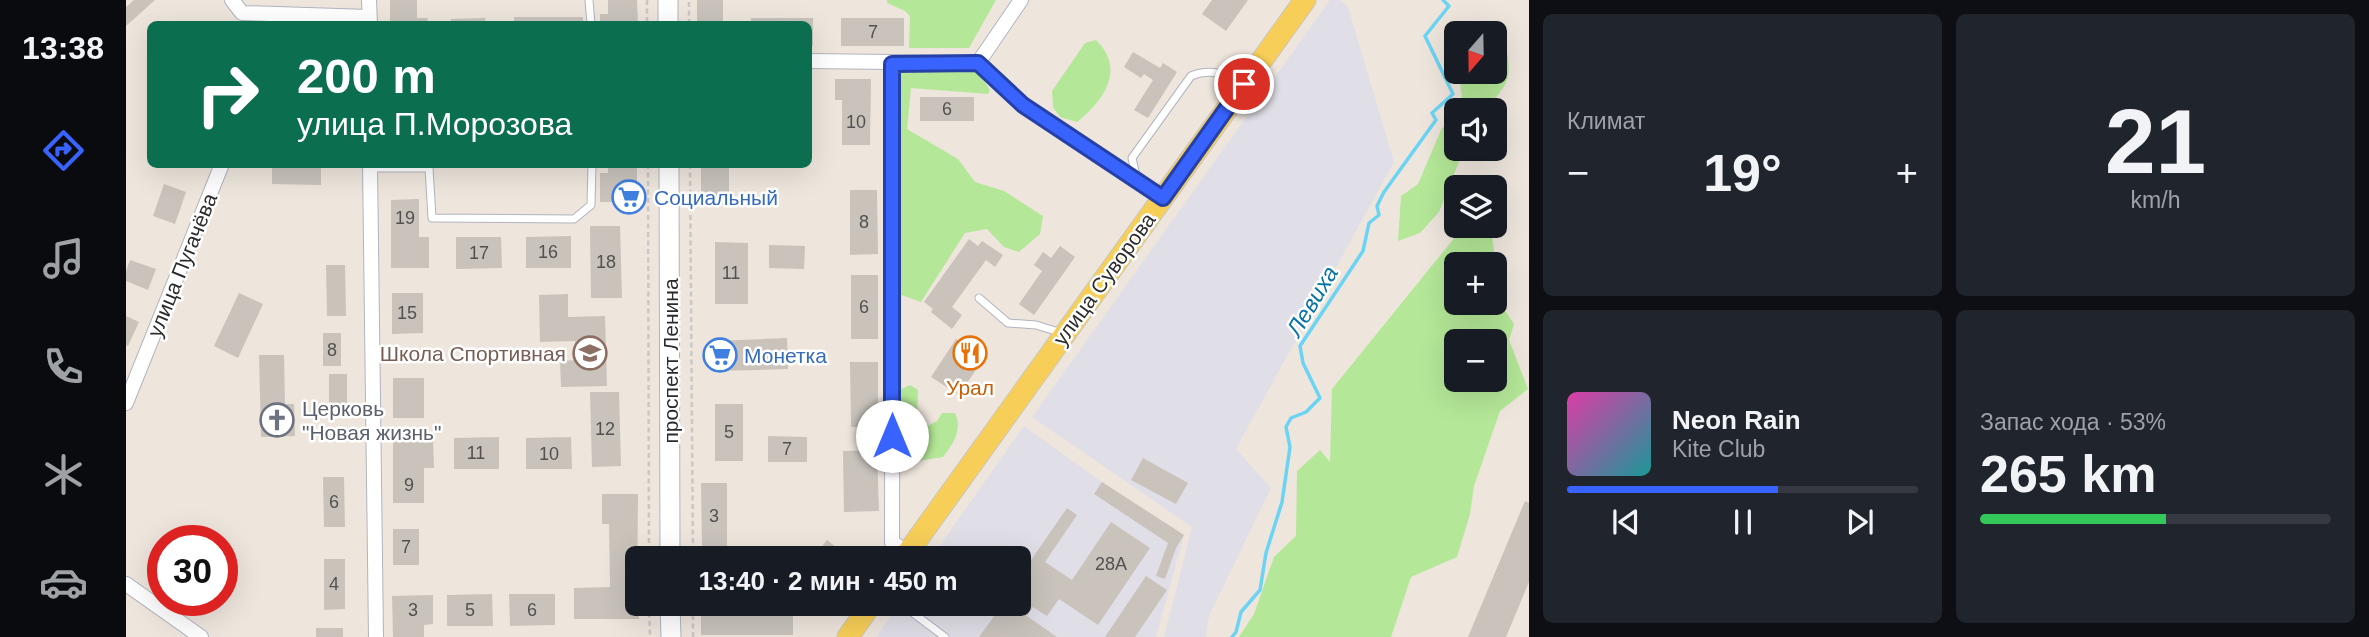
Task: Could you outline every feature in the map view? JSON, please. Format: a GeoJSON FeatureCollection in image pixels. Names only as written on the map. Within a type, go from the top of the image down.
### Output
{"type":"FeatureCollection","features":[{"type":"Feature","properties":{"kind":"main road"},"geometry":{"type":"LineString","coordinates":[[668,0],[668,21]]}},
{"type":"Feature","properties":{"kind":"main road","name":"улица Суворова"},"geometry":{"type":"LineString","coordinates":[[913,546],[1305,0]]}},
{"type":"Feature","properties":{"kind":"main road","name":"проспект Ленина"},"geometry":{"type":"LineString","coordinates":[[669,168],[670,546]]}},
{"type":"Feature","properties":{"kind":"main road"},"geometry":{"type":"LineString","coordinates":[[670,616],[671,637]]}},
{"type":"Feature","properties":{"kind":"main road"},"geometry":{"type":"LineString","coordinates":[[848,637],[863,616]]}},
{"type":"Feature","properties":{"kind":"street"},"geometry":{"type":"LineString","coordinates":[[232,0],[242,19],[370,21],[369,0]]}},
{"type":"Feature","properties":{"kind":"street"},"geometry":{"type":"LineString","coordinates":[[978,63],[1021,0]]}},
{"type":"Feature","properties":{"kind":"street"},"geometry":{"type":"LineString","coordinates":[[812,61],[978,63],[1023,105],[1163,198]]}},
{"type":"Feature","properties":{"kind":"street"},"geometry":{"type":"LineString","coordinates":[[892,64],[892,542],[896,546]]}},
{"type":"Feature","properties":{"kind":"street","name":"улица Пугачёва"},"geometry":{"type":"LineString","coordinates":[[126,403],[220,168]]}},
{"type":"Feature","properties":{"kind":"street"},"geometry":{"type":"LineString","coordinates":[[370,168],[376,637]]}},
{"type":"Feature","properties":{"kind":"street"},"geometry":{"type":"LineString","coordinates":[[126,584],[201,637]]}},
{"type":"Feature","properties":{"kind":"lane"},"geometry":{"type":"LineString","coordinates":[[589,0],[591,21]]}},
{"type":"Feature","properties":{"kind":"lane"},"geometry":{"type":"LineString","coordinates":[[1137,181],[1132,158],[1191,76],[1198,73],[1227,74],[1244,84]]}},
{"type":"Feature","properties":{"kind":"lane"},"geometry":{"type":"LineString","coordinates":[[429,168],[432,218],[574,219],[591,205],[592,168]]}},
{"type":"Feature","properties":{"kind":"lane"},"geometry":{"type":"LineString","coordinates":[[979,298],[1008,323],[1065,333]]}},
{"type":"Feature","properties":{"kind":"lane"},"geometry":{"type":"LineString","coordinates":[[917,616],[946,637]]}},
{"type":"Feature","properties":{"kind":"path"},"geometry":{"type":"LineString","coordinates":[[647,0],[647,21]]}},
{"type":"Feature","properties":{"kind":"path"},"geometry":{"type":"LineString","coordinates":[[689,0],[689,21]]}},
{"type":"Feature","properties":{"kind":"path"},"geometry":{"type":"LineString","coordinates":[[648,168],[649,546]]}},
{"type":"Feature","properties":{"kind":"path"},"geometry":{"type":"LineString","coordinates":[[690,168],[693,546]]}},
{"type":"Feature","properties":{"kind":"path"},"geometry":{"type":"LineString","coordinates":[[649,616],[650,637]]}},
{"type":"Feature","properties":{"kind":"path"},"geometry":{"type":"LineString","coordinates":[[693,616],[693,637]]}},
{"type":"Feature","properties":{"kind":"shaded area"},"geometry":{"type":"Polygon","coordinates":[[[1330,0],[1339,0],[1348,7],[1394,162],[1236,449],[1271,488],[1209,616],[1206,637],[1164,637],[1192,527],[1032,417],[1330,0]]]}},
{"type":"Feature","properties":{"kind":"shaded area"},"geometry":{"type":"Polygon","coordinates":[[[1024,426],[1102,482],[1184,535],[1156,637],[876,637],[891,616],[1031,616],[1031,546],[939,546],[1024,426]]]}},
{"type":"Feature","properties":{"kind":"green space"},"geometry":{"type":"Polygon","coordinates":[[[887,0],[996,0],[969,48],[909,48],[910,16],[887,3],[887,0]]]}},
{"type":"Feature","properties":{"kind":"green space"},"geometry":{"type":"Polygon","coordinates":[[[1096,40],[1105,51],[1109,62],[1108,84],[1096,104],[1077,122],[1060,117],[1053,107],[1052,91],[1085,43],[1096,40]]]}},
{"type":"Feature","properties":{"kind":"green space"},"geometry":{"type":"Polygon","coordinates":[[[976,69],[990,90],[988,94],[911,88],[907,129],[958,159],[975,182],[1004,191],[1043,216],[1040,234],[1019,252],[1004,247],[987,229],[965,233],[921,302],[896,293],[897,72],[976,69]]]}},
{"type":"Feature","properties":{"kind":"green space"},"geometry":{"type":"Polygon","coordinates":[[[1460,84],[1505,84],[1495,98],[1462,98],[1460,84]]]}},
{"type":"Feature","properties":{"kind":"green space"},"geometry":{"type":"Polygon","coordinates":[[[1444,126],[1444,161],[1459,161],[1454,175],[1444,175],[1444,199],[1439,212],[1420,233],[1398,241],[1401,196],[1418,184],[1444,126]]]}},
{"type":"Feature","properties":{"kind":"green space"},"geometry":{"type":"Polygon","coordinates":[[[1454,238],[1492,238],[1494,252],[1444,252],[1444,315],[1507,313],[1514,324],[1509,340],[1528,389],[1500,411],[1474,486],[1470,514],[1457,557],[1411,577],[1391,637],[1239,637],[1254,614],[1274,557],[1296,536],[1297,471],[1320,450],[1330,462],[1332,389],[1454,238]]]}},
{"type":"Feature","properties":{"kind":"green space"},"geometry":{"type":"Polygon","coordinates":[[[910,385],[918,390],[917,417],[924,428],[937,421],[942,413],[955,413],[957,431],[943,457],[917,461],[897,458],[899,390],[910,385]]]}},
{"type":"Feature","properties":{"kind":"building"},"geometry":{"type":"Polygon","coordinates":[[[134,0],[155,0],[126,26],[126,7],[134,0]]]}},
{"type":"Feature","properties":{"kind":"building"},"geometry":{"type":"Polygon","coordinates":[[[390,0],[417,0],[417,18],[428,18],[428,21],[390,21],[390,0]]]}},
{"type":"Feature","properties":{"kind":"building"},"geometry":{"type":"Polygon","coordinates":[[[608,0],[637,0],[638,21],[600,21],[600,14],[608,14],[608,0]]]}},
{"type":"Feature","properties":{"kind":"building"},"geometry":{"type":"Polygon","coordinates":[[[697,0],[723,0],[723,21],[697,21],[697,0]]]}},
{"type":"Feature","properties":{"kind":"building"},"geometry":{"type":"Polygon","coordinates":[[[1212,0],[1248,0],[1226,31],[1202,14],[1212,0]]]}},
{"type":"Feature","properties":{"kind":"building"},"geometry":{"type":"Polygon","coordinates":[[[514,17],[583,17],[583,21],[514,21],[514,17]]]}},
{"type":"Feature","properties":{"kind":"building"},"geometry":{"type":"Polygon","coordinates":[[[485,18],[486,21],[451,21],[485,18]]]}},
{"type":"Feature","properties":{"kind":"building"},"geometry":{"type":"Polygon","coordinates":[[[751,18],[813,18],[813,46],[812,21],[751,21],[751,18]]]}},
{"type":"Feature","properties":{"kind":"building"},"geometry":{"type":"Polygon","coordinates":[[[841,18],[904,18],[904,46],[841,46],[841,18]]]}},
{"type":"Feature","properties":{"kind":"building"},"geometry":{"type":"Polygon","coordinates":[[[1133,52],[1160,68],[1163,63],[1177,72],[1148,118],[1134,110],[1153,80],[1144,74],[1141,78],[1124,67],[1133,52]]]}},
{"type":"Feature","properties":{"kind":"building"},"geometry":{"type":"Polygon","coordinates":[[[835,79],[871,79],[870,145],[842,145],[842,100],[835,100],[835,79]]]}},
{"type":"Feature","properties":{"kind":"building"},"geometry":{"type":"Polygon","coordinates":[[[920,97],[974,97],[974,121],[920,121],[920,97]]]}},
{"type":"Feature","properties":{"kind":"building"},"geometry":{"type":"Polygon","coordinates":[[[272,168],[321,168],[321,185],[272,184],[272,168]]]}},
{"type":"Feature","properties":{"kind":"building"},"geometry":{"type":"Polygon","coordinates":[[[608,168],[637,168],[637,202],[600,202],[600,173],[608,173],[608,168]]]}},
{"type":"Feature","properties":{"kind":"building"},"geometry":{"type":"Polygon","coordinates":[[[701,168],[729,168],[729,205],[701,205],[701,168]]]}},
{"type":"Feature","properties":{"kind":"building"},"geometry":{"type":"Polygon","coordinates":[[[164,184],[186,192],[175,224],[153,216],[164,184]]]}},
{"type":"Feature","properties":{"kind":"building"},"geometry":{"type":"Polygon","coordinates":[[[850,190],[877,190],[878,254],[850,255],[850,190]]]}},
{"type":"Feature","properties":{"kind":"building"},"geometry":{"type":"Polygon","coordinates":[[[419,199],[419,237],[429,237],[429,268],[391,268],[391,200],[419,199]]]}},
{"type":"Feature","properties":{"kind":"building"},"geometry":{"type":"Polygon","coordinates":[[[590,226],[620,226],[622,298],[591,298],[590,226]]]}},
{"type":"Feature","properties":{"kind":"building"},"geometry":{"type":"Polygon","coordinates":[[[571,236],[571,268],[526,268],[526,237],[571,236]]]}},
{"type":"Feature","properties":{"kind":"building"},"geometry":{"type":"Polygon","coordinates":[[[456,237],[501,237],[502,268],[456,269],[456,237]]]}},
{"type":"Feature","properties":{"kind":"building"},"geometry":{"type":"Polygon","coordinates":[[[969,239],[978,246],[982,241],[1003,255],[995,267],[986,260],[952,307],[962,315],[952,329],[931,312],[933,309],[924,302],[969,239]]]}},
{"type":"Feature","properties":{"kind":"building"},"geometry":{"type":"Polygon","coordinates":[[[715,242],[748,243],[748,304],[715,304],[715,242]]]}},
{"type":"Feature","properties":{"kind":"building"},"geometry":{"type":"Polygon","coordinates":[[[769,245],[805,246],[804,269],[769,268],[769,245]]]}},
{"type":"Feature","properties":{"kind":"building"},"geometry":{"type":"Polygon","coordinates":[[[1060,246],[1075,257],[1034,315],[1019,304],[1042,271],[1034,265],[1043,252],[1051,258],[1060,246]]]}},
{"type":"Feature","properties":{"kind":"building"},"geometry":{"type":"Polygon","coordinates":[[[130,260],[156,269],[148,290],[126,281],[130,260]]]}},
{"type":"Feature","properties":{"kind":"building"},"geometry":{"type":"Polygon","coordinates":[[[326,265],[345,265],[346,316],[327,316],[326,265]]]}},
{"type":"Feature","properties":{"kind":"building"},"geometry":{"type":"Polygon","coordinates":[[[851,275],[878,275],[878,339],[851,339],[851,275]]]}},
{"type":"Feature","properties":{"kind":"building"},"geometry":{"type":"Polygon","coordinates":[[[239,293],[263,304],[238,358],[214,346],[239,293]]]}},
{"type":"Feature","properties":{"kind":"building"},"geometry":{"type":"Polygon","coordinates":[[[392,293],[423,293],[423,333],[392,334],[392,293]]]}},
{"type":"Feature","properties":{"kind":"building"},"geometry":{"type":"Polygon","coordinates":[[[568,294],[568,317],[605,316],[607,386],[561,387],[560,361],[576,360],[575,341],[540,342],[539,295],[568,294]]]}},
{"type":"Feature","properties":{"kind":"building"},"geometry":{"type":"Polygon","coordinates":[[[126,316],[139,322],[128,346],[126,345],[126,316]]]}},
{"type":"Feature","properties":{"kind":"building"},"geometry":{"type":"Polygon","coordinates":[[[323,333],[341,333],[341,366],[323,366],[323,333]]]}},
{"type":"Feature","properties":{"kind":"building"},"geometry":{"type":"Polygon","coordinates":[[[787,338],[788,369],[716,371],[714,341],[787,338]]]}},
{"type":"Feature","properties":{"kind":"building"},"geometry":{"type":"Polygon","coordinates":[[[956,339],[984,358],[959,395],[931,377],[956,339]]]}},
{"type":"Feature","properties":{"kind":"building"},"geometry":{"type":"Polygon","coordinates":[[[259,355],[284,355],[285,404],[294,404],[295,436],[261,437],[259,355]]]}},
{"type":"Feature","properties":{"kind":"building"},"geometry":{"type":"Polygon","coordinates":[[[850,362],[878,362],[878,427],[851,427],[850,362]]]}},
{"type":"Feature","properties":{"kind":"building"},"geometry":{"type":"Polygon","coordinates":[[[329,374],[347,374],[347,407],[329,407],[329,374]]]}},
{"type":"Feature","properties":{"kind":"building"},"geometry":{"type":"Polygon","coordinates":[[[393,378],[424,378],[424,418],[393,418],[393,378]]]}},
{"type":"Feature","properties":{"kind":"building"},"geometry":{"type":"Polygon","coordinates":[[[590,392],[619,392],[621,466],[592,467],[590,392]]]}},
{"type":"Feature","properties":{"kind":"building"},"geometry":{"type":"Polygon","coordinates":[[[715,404],[743,404],[743,461],[715,461],[715,404]]]}},
{"type":"Feature","properties":{"kind":"building"},"geometry":{"type":"Polygon","coordinates":[[[768,436],[807,437],[807,462],[768,462],[768,436]]]}},
{"type":"Feature","properties":{"kind":"building"},"geometry":{"type":"Polygon","coordinates":[[[499,437],[499,469],[454,469],[454,438],[499,437]]]}},
{"type":"Feature","properties":{"kind":"building"},"geometry":{"type":"Polygon","coordinates":[[[571,437],[572,469],[526,469],[526,438],[571,437]]]}},
{"type":"Feature","properties":{"kind":"building"},"geometry":{"type":"Polygon","coordinates":[[[433,438],[434,468],[424,468],[424,503],[393,503],[393,439],[433,438]]]}},
{"type":"Feature","properties":{"kind":"building"},"geometry":{"type":"Polygon","coordinates":[[[877,450],[879,511],[844,512],[843,451],[877,450]]]}},
{"type":"Feature","properties":{"kind":"building"},"geometry":{"type":"Polygon","coordinates":[[[1143,458],[1188,483],[1176,504],[1131,480],[1143,458]]]}},
{"type":"Feature","properties":{"kind":"building"},"geometry":{"type":"Polygon","coordinates":[[[323,477],[344,477],[345,527],[324,527],[323,477]]]}},
{"type":"Feature","properties":{"kind":"building"},"geometry":{"type":"Polygon","coordinates":[[[1102,482],[1184,535],[1176,548],[1165,579],[1156,576],[1168,543],[1094,494],[1102,482]]]}},
{"type":"Feature","properties":{"kind":"building"},"geometry":{"type":"Polygon","coordinates":[[[701,483],[727,483],[727,546],[702,546],[701,483]]]}},
{"type":"Feature","properties":{"kind":"building"},"geometry":{"type":"Polygon","coordinates":[[[602,494],[638,494],[638,546],[625,546],[625,616],[639,616],[639,619],[574,619],[574,588],[610,587],[609,524],[602,524],[602,494]]]}},
{"type":"Feature","properties":{"kind":"building"},"geometry":{"type":"Polygon","coordinates":[[[1525,501],[1529,503],[1529,582],[1506,637],[1468,637],[1525,501]]]}},
{"type":"Feature","properties":{"kind":"building"},"geometry":{"type":"Polygon","coordinates":[[[1067,508],[1077,515],[1045,562],[1072,580],[1111,522],[1150,548],[1098,625],[1059,599],[1047,616],[1033,607],[1031,610],[1031,560],[1067,508]]]}},
{"type":"Feature","properties":{"kind":"building"},"geometry":{"type":"Polygon","coordinates":[[[393,529],[419,529],[419,565],[393,565],[393,529]]]}},
{"type":"Feature","properties":{"kind":"building"},"geometry":{"type":"Polygon","coordinates":[[[827,540],[835,546],[822,546],[827,540]]]}},
{"type":"Feature","properties":{"kind":"building"},"geometry":{"type":"Polygon","coordinates":[[[324,559],[345,559],[345,609],[324,610],[324,559]]]}},
{"type":"Feature","properties":{"kind":"building"},"geometry":{"type":"Polygon","coordinates":[[[1146,576],[1167,590],[1135,637],[1105,637],[1146,576]]]}},
{"type":"Feature","properties":{"kind":"building"},"geometry":{"type":"Polygon","coordinates":[[[492,594],[493,626],[447,626],[447,595],[492,594]]]}},
{"type":"Feature","properties":{"kind":"building"},"geometry":{"type":"Polygon","coordinates":[[[509,594],[555,594],[555,625],[510,626],[509,594]]]}},
{"type":"Feature","properties":{"kind":"building"},"geometry":{"type":"Polygon","coordinates":[[[433,595],[433,624],[424,625],[424,637],[393,637],[392,596],[433,595]]]}},
{"type":"Feature","properties":{"kind":"building"},"geometry":{"type":"Polygon","coordinates":[[[701,616],[793,616],[793,635],[701,635],[701,616]]]}},
{"type":"Feature","properties":{"kind":"building"},"geometry":{"type":"Polygon","coordinates":[[[994,616],[1027,616],[1057,637],[979,637],[994,616]]]}},
{"type":"Feature","properties":{"kind":"building"},"geometry":{"type":"Polygon","coordinates":[[[316,628],[343,628],[343,637],[316,637],[316,628]]]}},
{"type":"Feature","properties":{"kind":"waterway","name":"Левиха"},"geometry":{"type":"LineString","coordinates":[[1232,637],[1241,612],[1260,590],[1266,553],[1282,502],[1290,447],[1286,427],[1291,418],[1306,412],[1320,398],[1303,363],[1300,346],[1363,251],[1369,223],[1379,215],[1377,206],[1384,192],[1436,120],[1432,113],[1453,94],[1425,36],[1449,6],[1443,0]]}},
{"type":"Feature","properties":{"kind":"place","name":"Социальный"},"geometry":{"type":"Point","coordinates":[629,197]}},
{"type":"Feature","properties":{"kind":"place","name":"Школа Спортивная"},"geometry":{"type":"Point","coordinates":[590,353]}},
{"type":"Feature","properties":{"kind":"place","name":"Урал"},"geometry":{"type":"Point","coordinates":[970,353]}},
{"type":"Feature","properties":{"kind":"place","name":"Монетка"},"geometry":{"type":"Point","coordinates":[720,355]}},
{"type":"Feature","properties":{"kind":"place","name":"Церковь \"Новая жизнь\""},"geometry":{"type":"Point","coordinates":[277,420]}},
{"type":"Feature","properties":{"kind":"route"},"geometry":{"type":"LineString","coordinates":[[892,436],[892,64],[978,63],[1023,105],[1163,198],[1244,84]]}}]}
